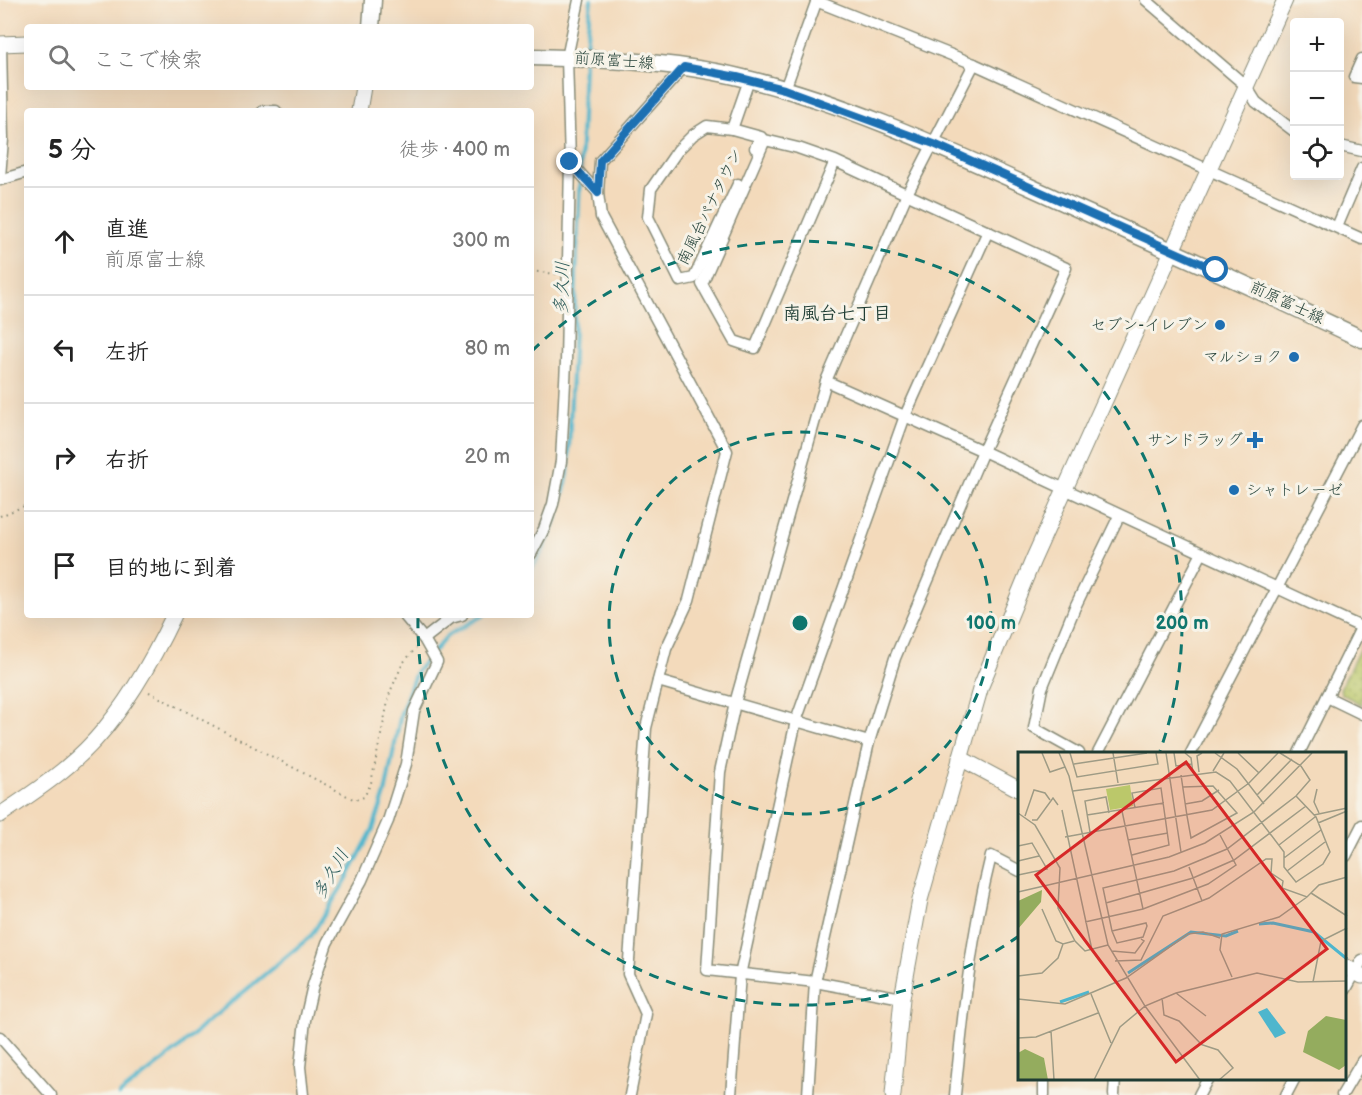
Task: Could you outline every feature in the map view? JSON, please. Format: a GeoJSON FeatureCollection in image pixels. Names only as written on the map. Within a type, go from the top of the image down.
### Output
{"type":"FeatureCollection","features":[{"type":"Feature","properties":{"kind":"main road"},"geometry":{"type":"LineString","coordinates":[[371,24],[373,0]]}},
{"type":"Feature","properties":{"kind":"main road","name":"前原富士線"},"geometry":{"type":"LineString","coordinates":[[534,57],[600,58],[684,67],[784,89],[934,144],[1362,339]]}},
{"type":"Feature","properties":{"kind":"street"},"geometry":{"type":"LineString","coordinates":[[534,548],[553,504],[561,461],[574,166],[567,58],[579,0]]}},
{"type":"Feature","properties":{"kind":"street"},"geometry":{"type":"LineString","coordinates":[[1146,0],[1246,86],[1256,102],[1290,128]]}},
{"type":"Feature","properties":{"kind":"street"},"geometry":{"type":"LineString","coordinates":[[893,1095],[902,998],[921,900],[981,686],[1064,490],[1285,0]]}},
{"type":"Feature","properties":{"kind":"street"},"geometry":{"type":"LineString","coordinates":[[784,89],[817,1],[974,64],[1107,126],[1209,169],[1362,239]]}},
{"type":"Feature","properties":{"kind":"street"},"geometry":{"type":"LineString","coordinates":[[24,43],[1,44],[3,116],[0,178],[24,173]]}},
{"type":"Feature","properties":{"kind":"street"},"geometry":{"type":"LineString","coordinates":[[1362,59],[1354,77],[1362,78]]}},
{"type":"Feature","properties":{"kind":"street"},"geometry":{"type":"LineString","coordinates":[[902,998],[816,982],[706,970],[720,772],[735,703],[826,381],[907,194],[974,64]]}},
{"type":"Feature","properties":{"kind":"street"},"geometry":{"type":"LineString","coordinates":[[630,1095],[646,1014],[628,974],[646,728],[666,649],[689,600],[727,451],[601,217],[598,193],[600,161],[684,67]]}},
{"type":"Feature","properties":{"kind":"street","name":"南風台パナタウン"},"geometry":{"type":"LineString","coordinates":[[732,129],[749,80]]}},
{"type":"Feature","properties":{"kind":"street"},"geometry":{"type":"LineString","coordinates":[[360,108],[362,90]]}},
{"type":"Feature","properties":{"kind":"street","name":"南風台パナタウン"},"geometry":{"type":"LineString","coordinates":[[707,126],[732,129],[761,137],[694,278],[680,281],[648,217],[651,189],[678,150],[693,135],[707,126]]}},
{"type":"Feature","properties":{"kind":"street"},"geometry":{"type":"LineString","coordinates":[[808,1095],[816,982],[869,742],[895,658],[983,451],[1066,268],[835,161],[798,148],[765,140],[702,284],[734,341],[755,348],[835,161]]}},
{"type":"Feature","properties":{"kind":"street"},"geometry":{"type":"LineString","coordinates":[[1344,147],[1362,151]]}},
{"type":"Feature","properties":{"kind":"street"},"geometry":{"type":"LineString","coordinates":[[574,166],[598,193]]}},
{"type":"Feature","properties":{"kind":"street"},"geometry":{"type":"LineString","coordinates":[[1337,227],[1362,168]]}},
{"type":"Feature","properties":{"kind":"street"},"geometry":{"type":"LineString","coordinates":[[731,1095],[740,975],[796,721],[905,416],[988,231]]}},
{"type":"Feature","properties":{"kind":"street"},"geometry":{"type":"LineString","coordinates":[[826,381],[1362,626],[1300,752]]}},
{"type":"Feature","properties":{"kind":"street"},"geometry":{"type":"LineString","coordinates":[[1192,752],[1362,425]]}},
{"type":"Feature","properties":{"kind":"street"},"geometry":{"type":"LineString","coordinates":[[1077,752],[1034,728],[1042,688],[1075,607],[1119,516]]}},
{"type":"Feature","properties":{"kind":"street"},"geometry":{"type":"LineString","coordinates":[[1099,752],[1202,553]]}},
{"type":"Feature","properties":{"kind":"street"},"geometry":{"type":"LineString","coordinates":[[0,814],[40,788],[95,741],[136,684],[172,618]]}},
{"type":"Feature","properties":{"kind":"street"},"geometry":{"type":"LineString","coordinates":[[303,1095],[301,1056],[305,1020],[313,985],[327,943],[362,880],[388,821],[406,764],[414,711],[437,662],[426,643],[406,618]]}},
{"type":"Feature","properties":{"kind":"street"},"geometry":{"type":"LineString","coordinates":[[426,643],[451,618]]}},
{"type":"Feature","properties":{"kind":"street"},"geometry":{"type":"LineString","coordinates":[[658,681],[869,742]]}},
{"type":"Feature","properties":{"kind":"street"},"geometry":{"type":"LineString","coordinates":[[1328,697],[1362,714]]}},
{"type":"Feature","properties":{"kind":"street"},"geometry":{"type":"LineString","coordinates":[[960,758],[1018,789]]}},
{"type":"Feature","properties":{"kind":"street"},"geometry":{"type":"LineString","coordinates":[[1347,854],[1362,825]]}},
{"type":"Feature","properties":{"kind":"street"},"geometry":{"type":"LineString","coordinates":[[955,1095],[966,987],[981,898],[991,856],[1018,870]]}},
{"type":"Feature","properties":{"kind":"street"},"geometry":{"type":"LineString","coordinates":[[1347,987],[1356,968]]}},
{"type":"Feature","properties":{"kind":"street"},"geometry":{"type":"LineString","coordinates":[[0,1037],[51,1095]]}},
{"type":"Feature","properties":{"kind":"street"},"geometry":{"type":"LineString","coordinates":[[1342,1095],[1362,1061]]}},
{"type":"Feature","properties":{"kind":"street"},"geometry":{"type":"LineString","coordinates":[[1114,1095],[1115,1080]]}},
{"type":"Feature","properties":{"kind":"street"},"geometry":{"type":"LineString","coordinates":[[1199,1095],[1207,1080]]}},
{"type":"Feature","properties":{"kind":"path"},"geometry":{"type":"LineString","coordinates":[[534,271],[568,275]]}},
{"type":"Feature","properties":{"kind":"path"},"geometry":{"type":"LineString","coordinates":[[0,516],[24,506]]}},
{"type":"Feature","properties":{"kind":"path"},"geometry":{"type":"LineString","coordinates":[[136,684],[355,800],[364,797],[371,783],[390,692],[403,663],[426,643]]}},
{"type":"Feature","properties":{"kind":"green space"},"geometry":{"type":"Polygon","coordinates":[[[1362,644],[1362,705],[1342,694],[1340,689],[1362,644]]]}},
{"type":"Feature","properties":{"kind":"waterway","name":"多久川"},"geometry":{"type":"LineString","coordinates":[[585,55],[591,0]]}},
{"type":"Feature","properties":{"kind":"waterway","name":"多久川"},"geometry":{"type":"LineString","coordinates":[[580,169],[584,63]]}},
{"type":"Feature","properties":{"kind":"waterway","name":"多久川"},"geometry":{"type":"LineString","coordinates":[[534,565],[545,547],[554,524],[568,474],[580,177]]}},
{"type":"Feature","properties":{"kind":"waterway","name":"多久川"},"geometry":{"type":"LineString","coordinates":[[119,1095],[177,1050],[311,936],[346,880],[373,829],[385,794],[401,713],[416,672],[447,636],[479,618]]}},
{"type":"Feature","properties":{"kind":"place","name":"セブン-イレブン"},"geometry":{"type":"Point","coordinates":[1220,325]}},
{"type":"Feature","properties":{"kind":"place","name":"マルショク"},"geometry":{"type":"Point","coordinates":[1294,357]}},
{"type":"Feature","properties":{"kind":"place","name":"サンドラッグ"},"geometry":{"type":"Point","coordinates":[1255,440]}},
{"type":"Feature","properties":{"kind":"place","name":"シャトレーゼ"},"geometry":{"type":"Point","coordinates":[1234,490]}},
{"type":"Feature","properties":{"kind":"district","name":"南風台七丁目"},"geometry":{"type":"Point","coordinates":[837,313]}},
{"type":"Feature","properties":{"kind":"route"},"geometry":{"type":"LineString","coordinates":[[570,162],[598,193],[600,161],[684,67],[784,89],[872,120],[934,144],[1216,270]]}}]}
